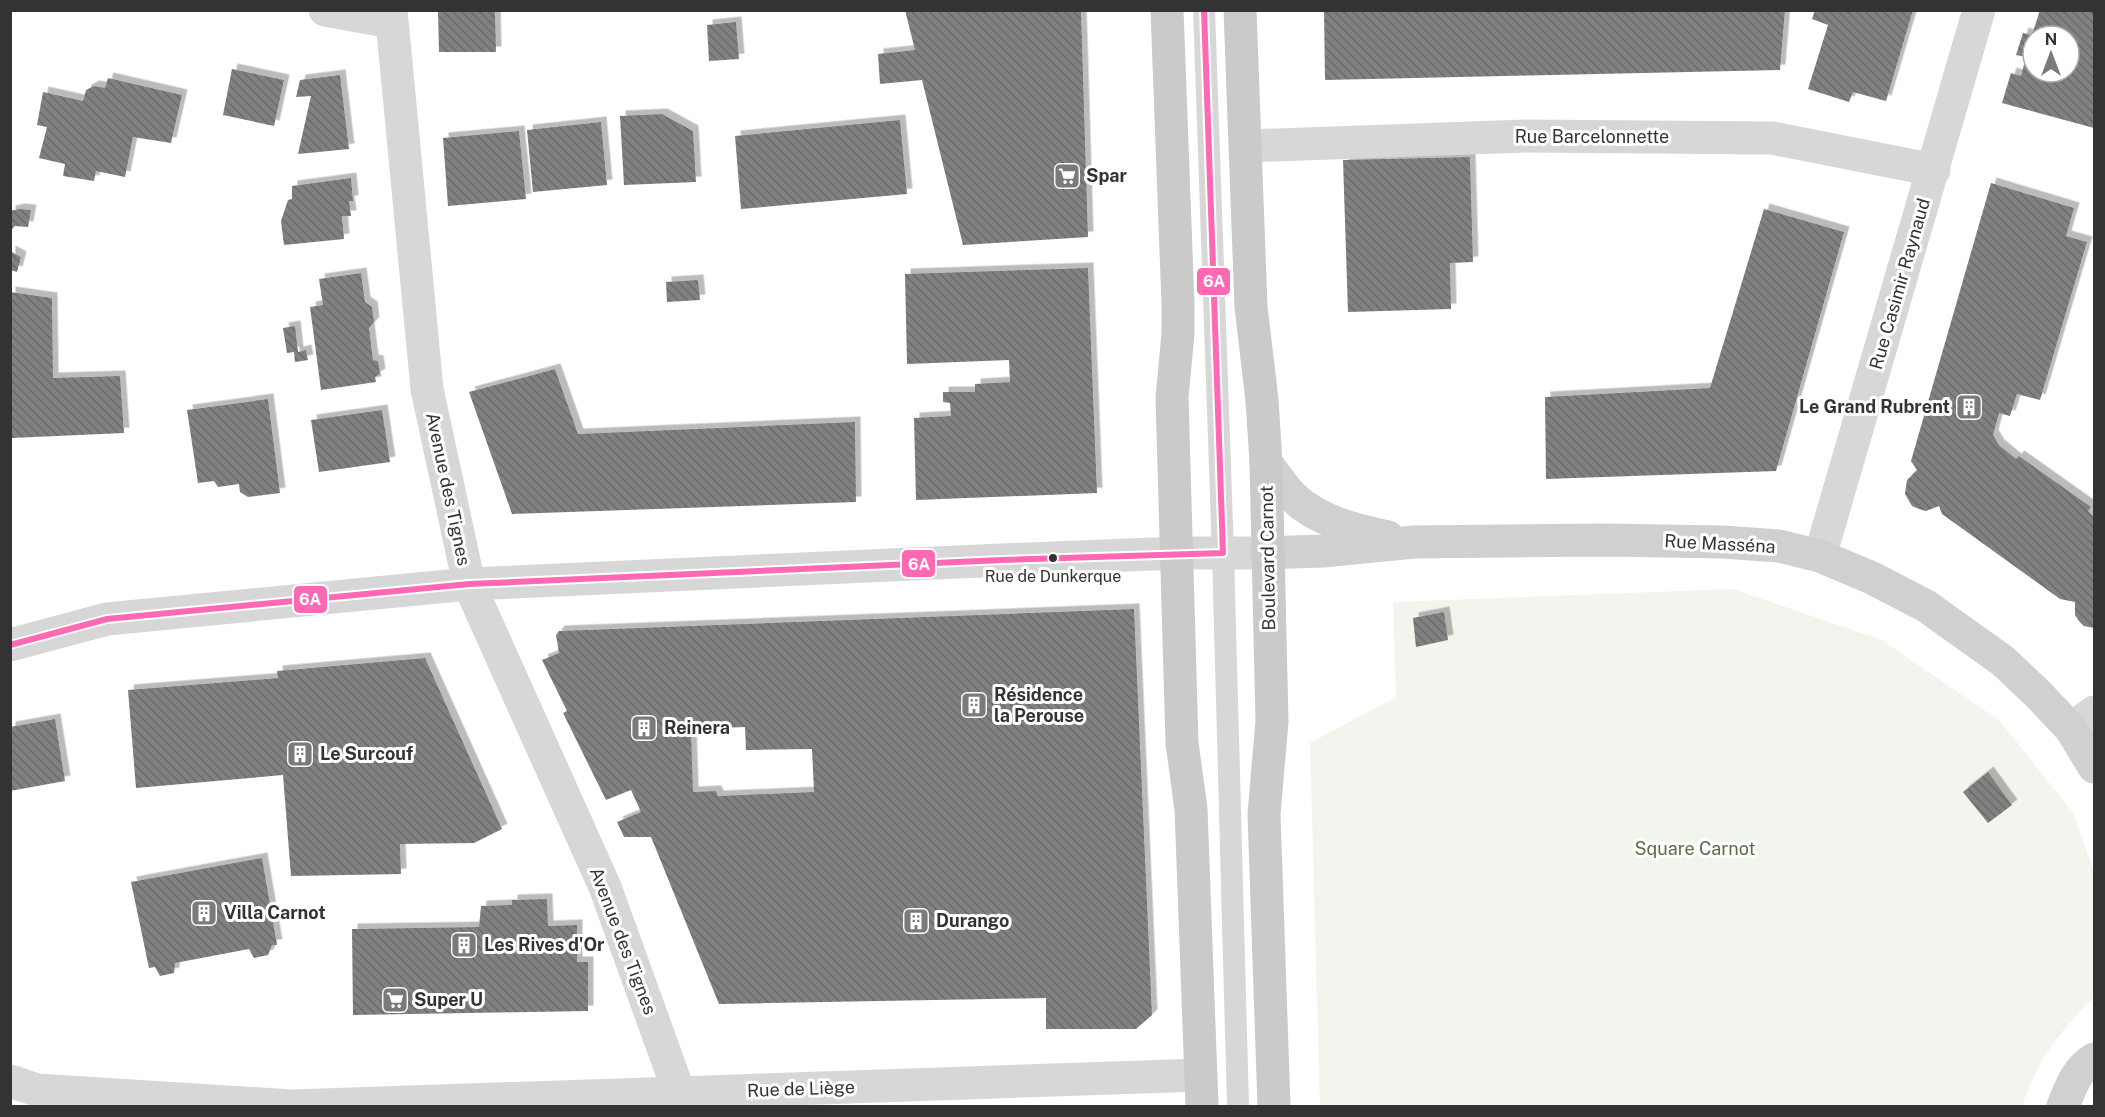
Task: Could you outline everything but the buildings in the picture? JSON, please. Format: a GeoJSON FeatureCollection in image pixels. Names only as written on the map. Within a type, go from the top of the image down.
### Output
{"type":"FeatureCollection","features":[{"type":"Feature","properties":{"kind":"main road"},"geometry":{"type":"LineString","coordinates":[[1167,10],[1178,304],[1178,334],[1172,397],[1182,743],[1191,808],[1201,1091]]}},
{"type":"Feature","properties":{"kind":"main road","name":"Boulevard Carnot"},"geometry":{"type":"LineString","coordinates":[[1240,10],[1251,307],[1262,400],[1266,463],[1266,553],[1272,721],[1264,814],[1274,1107]]}},
{"type":"Feature","properties":{"kind":"main road"},"geometry":{"type":"LineString","coordinates":[[1266,463],[1292,496],[1306,507],[1361,532],[1413,542]]}},
{"type":"Feature","properties":{"kind":"main road","name":"Rue Masséna"},"geometry":{"type":"LineString","coordinates":[[1266,553],[1323,551],[1413,542],[1723,542],[1779,546],[1820,556],[1872,578],[1926,606],[2003,662],[2038,694],[2083,720],[2094,767]]}},
{"type":"Feature","properties":{"kind":"main road"},"geometry":{"type":"LineString","coordinates":[[2063,1107],[2073,1080],[2080,1069],[2094,1059]]}},
{"type":"Feature","properties":{"kind":"street"},"geometry":{"type":"LineString","coordinates":[[325,10],[391,16]]}},
{"type":"Feature","properties":{"kind":"street","name":"Rue Casimir Raynaud"},"geometry":{"type":"LineString","coordinates":[[1820,556],[1979,10]]}},
{"type":"Feature","properties":{"kind":"street","name":"Avenue des Tignes"},"geometry":{"type":"LineString","coordinates":[[391,16],[427,389],[469,584],[604,887],[682,1100]]}},
{"type":"Feature","properties":{"kind":"street","name":"Rue Barcelonnette"},"geometry":{"type":"LineString","coordinates":[[1246,146],[1526,136],[1772,138],[1934,170]]}},
{"type":"Feature","properties":{"kind":"street"},"geometry":{"type":"LineString","coordinates":[[10,645],[107,620],[469,584],[1178,553],[1266,553]]}},
{"type":"Feature","properties":{"kind":"street","name":"Rue de Liège"},"geometry":{"type":"LineString","coordinates":[[22,1093],[292,1107],[1201,1091]]}},
{"type":"Feature","properties":{"kind":"lane"},"geometry":{"type":"LineString","coordinates":[[1204,10],[1223,553],[1238,1107]]}},
{"type":"Feature","properties":{"kind":"green space","name":"Square Carnot"},"geometry":{"type":"Polygon","coordinates":[[[1733,589],[1882,640],[2000,721],[2073,813],[2094,871],[2094,997],[2051,1047],[2035,1074],[2022,1106],[1320,1106],[1310,743],[1396,697],[1393,602],[1733,589]]]}},
{"type":"Feature","properties":{"kind":"transit line","name":"6A"},"geometry":{"type":"LineString","coordinates":[[1204,10],[1223,553]]}},
{"type":"Feature","properties":{"kind":"transit line","name":"6A"},"geometry":{"type":"LineString","coordinates":[[10,645],[107,619],[469,584],[1002,560],[1223,553]]}},
{"type":"Feature","properties":{"kind":"place","name":"Spar"},"geometry":{"type":"Point","coordinates":[1067,176]}},
{"type":"Feature","properties":{"kind":"place","name":"Le Grand Rubrent"},"geometry":{"type":"Point","coordinates":[1969,407]}},
{"type":"Feature","properties":{"kind":"place","name":"Rue de Dunkerque"},"geometry":{"type":"Point","coordinates":[1053,558]}},
{"type":"Feature","properties":{"kind":"place","name":"Résidence la Perouse"},"geometry":{"type":"Point","coordinates":[974,705]}},
{"type":"Feature","properties":{"kind":"place","name":"Reinera"},"geometry":{"type":"Point","coordinates":[644,728]}},
{"type":"Feature","properties":{"kind":"place","name":"Le Surcouf"},"geometry":{"type":"Point","coordinates":[300,754]}},
{"type":"Feature","properties":{"kind":"place","name":"Villa Carnot"},"geometry":{"type":"Point","coordinates":[204,913]}},
{"type":"Feature","properties":{"kind":"place","name":"Durango"},"geometry":{"type":"Point","coordinates":[916,921]}},
{"type":"Feature","properties":{"kind":"place","name":"Les Rives d'Or"},"geometry":{"type":"Point","coordinates":[464,945]}},
{"type":"Feature","properties":{"kind":"place","name":"Super U"},"geometry":{"type":"Point","coordinates":[395,1000]}}]}
